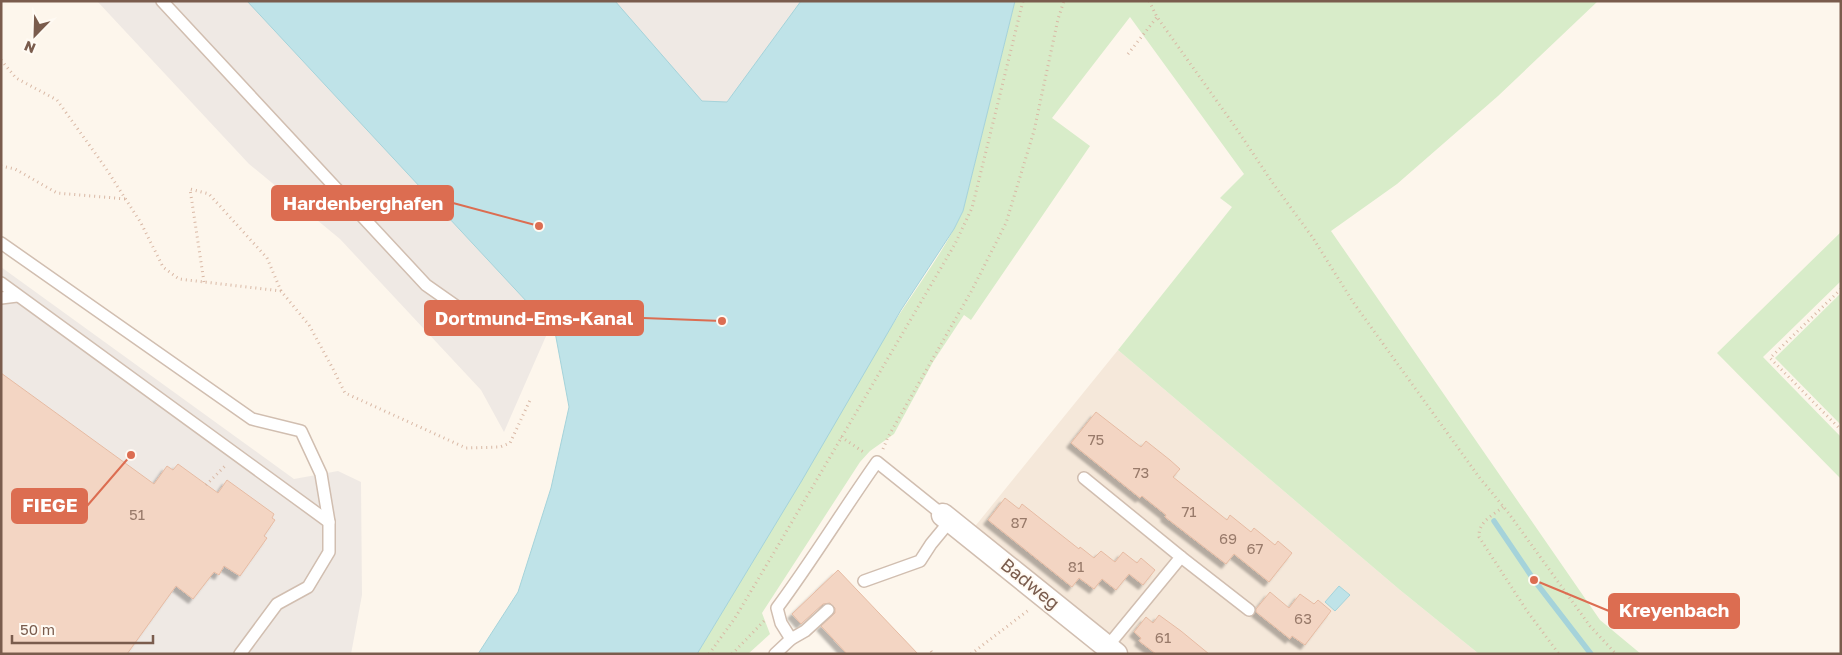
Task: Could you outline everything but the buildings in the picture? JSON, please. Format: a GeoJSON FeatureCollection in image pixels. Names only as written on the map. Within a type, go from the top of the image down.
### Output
{"type":"FeatureCollection","features":[{"type":"Feature","properties":{"kind":"street","name":"Badweg"},"geometry":{"type":"LineString","coordinates":[[946,518],[1112,650]]}},
{"type":"Feature","properties":{"kind":"lane"},"geometry":{"type":"LineString","coordinates":[[162,1],[426,285],[483,325]]}},
{"type":"Feature","properties":{"kind":"lane"},"geometry":{"type":"LineString","coordinates":[[1,243],[252,419],[302,431],[321,474],[329,522],[329,552],[308,587],[277,604],[240,654]]}},
{"type":"Feature","properties":{"kind":"lane"},"geometry":{"type":"LineString","coordinates":[[1,283],[329,522]]}},
{"type":"Feature","properties":{"kind":"lane"},"geometry":{"type":"LineString","coordinates":[[1,298],[17,296]]}},
{"type":"Feature","properties":{"kind":"lane"},"geometry":{"type":"LineString","coordinates":[[791,639],[781,623],[777,608],[877,462],[946,518],[920,562],[864,581]]}},
{"type":"Feature","properties":{"kind":"lane"},"geometry":{"type":"LineString","coordinates":[[1084,478],[1249,610]]}},
{"type":"Feature","properties":{"kind":"lane"},"geometry":{"type":"LineString","coordinates":[[1112,650],[1181,557]]}},
{"type":"Feature","properties":{"kind":"lane"},"geometry":{"type":"LineString","coordinates":[[775,654],[828,610]]}},
{"type":"Feature","properties":{"kind":"path"},"geometry":{"type":"LineString","coordinates":[[709,654],[735,618],[955,244],[972,208],[1023,1]]}},
{"type":"Feature","properties":{"kind":"path"},"geometry":{"type":"LineString","coordinates":[[877,462],[888,437],[972,290],[1006,223],[1034,131],[1058,19],[1064,1]]}},
{"type":"Feature","properties":{"kind":"path"},"geometry":{"type":"LineString","coordinates":[[1149,1],[1157,17],[1313,238],[1353,302],[1479,477],[1504,507],[1590,626],[1616,654]]}},
{"type":"Feature","properties":{"kind":"path"},"geometry":{"type":"LineString","coordinates":[[1128,54],[1157,17]]}},
{"type":"Feature","properties":{"kind":"path"},"geometry":{"type":"LineString","coordinates":[[1,60],[16,78],[56,100],[142,223],[163,267],[179,279],[281,291]]}},
{"type":"Feature","properties":{"kind":"path"},"geometry":{"type":"LineString","coordinates":[[1,166],[15,169],[57,193],[126,199]]}},
{"type":"Feature","properties":{"kind":"path"},"geometry":{"type":"LineString","coordinates":[[204,282],[190,189],[209,194],[267,258],[281,291],[309,325],[345,393],[466,448],[500,447],[510,443],[531,398]]}},
{"type":"Feature","properties":{"kind":"path"},"geometry":{"type":"LineString","coordinates":[[1841,289],[1770,358],[1841,430]]}},
{"type":"Feature","properties":{"kind":"path"},"geometry":{"type":"LineString","coordinates":[[841,437],[864,452]]}},
{"type":"Feature","properties":{"kind":"path"},"geometry":{"type":"LineString","coordinates":[[206,485],[230,461]]}},
{"type":"Feature","properties":{"kind":"path"},"geometry":{"type":"LineString","coordinates":[[1504,507],[1482,523],[1478,531],[1479,537],[1527,611],[1559,654]]}},
{"type":"Feature","properties":{"kind":"path"},"geometry":{"type":"LineString","coordinates":[[971,654],[1036,604]]}},
{"type":"Feature","properties":{"kind":"path"},"geometry":{"type":"LineString","coordinates":[[732,654],[777,608]]}},
{"type":"Feature","properties":{"kind":"shaded area"},"geometry":{"type":"Polygon","coordinates":[[[97,1],[812,1],[729,99],[550,327],[504,432],[481,390],[340,239],[249,164],[97,1]]]}},
{"type":"Feature","properties":{"kind":"shaded area"},"geometry":{"type":"Polygon","coordinates":[[[1,267],[294,479],[338,471],[361,482],[362,595],[351,654],[1,654],[1,267]]]}},
{"type":"Feature","properties":{"kind":"shaded area"},"geometry":{"type":"Polygon","coordinates":[[[1118,350],[1400,590],[1479,654],[1116,654],[968,535],[1118,350]]]}},
{"type":"Feature","properties":{"kind":"green space"},"geometry":{"type":"Polygon","coordinates":[[[1015,1],[1598,1],[1498,96],[1397,184],[1331,231],[1600,620],[1641,654],[1479,654],[1400,590],[1118,350],[1232,207],[1220,198],[1244,174],[1130,17],[1052,118],[1090,146],[971,320],[964,315],[933,362],[894,434],[870,451],[860,462],[762,613],[770,634],[748,654],[697,654],[883,340],[955,228],[963,211],[1015,1]]]}},
{"type":"Feature","properties":{"kind":"green space"},"geometry":{"type":"Polygon","coordinates":[[[1841,232],[1841,281],[1763,357],[1841,437],[1841,479],[1717,353],[1841,232]]]}},
{"type":"Feature","properties":{"kind":"green space"},"geometry":{"type":"Polygon","coordinates":[[[1841,293],[1841,425],[1775,358],[1841,293]]]}},
{"type":"Feature","properties":{"kind":"water"},"geometry":{"type":"Polygon","coordinates":[[[247,1],[615,1],[702,101],[727,102],[801,1],[1015,1],[963,211],[954,229],[901,310],[801,482],[697,654],[478,654],[518,592],[551,488],[569,407],[555,332],[247,1]]]}},
{"type":"Feature","properties":{"kind":"water"},"geometry":{"type":"Polygon","coordinates":[[[1339,586],[1350,595],[1335,611],[1325,602],[1339,586]]]}},
{"type":"Feature","properties":{"kind":"waterway"},"geometry":{"type":"LineString","coordinates":[[1494,521],[1534,580],[1591,654]]}},
{"type":"Feature","properties":{"kind":"place","name":"Hardenberghafen"},"geometry":{"type":"Point","coordinates":[539,226]}},
{"type":"Feature","properties":{"kind":"place","name":"Dortmund-Ems-Kanal"},"geometry":{"type":"Point","coordinates":[722,321]}},
{"type":"Feature","properties":{"kind":"place","name":"FIEGE"},"geometry":{"type":"Point","coordinates":[131,455]}},
{"type":"Feature","properties":{"kind":"place","name":"Kreyenbach"},"geometry":{"type":"Point","coordinates":[1534,580]}}]}
